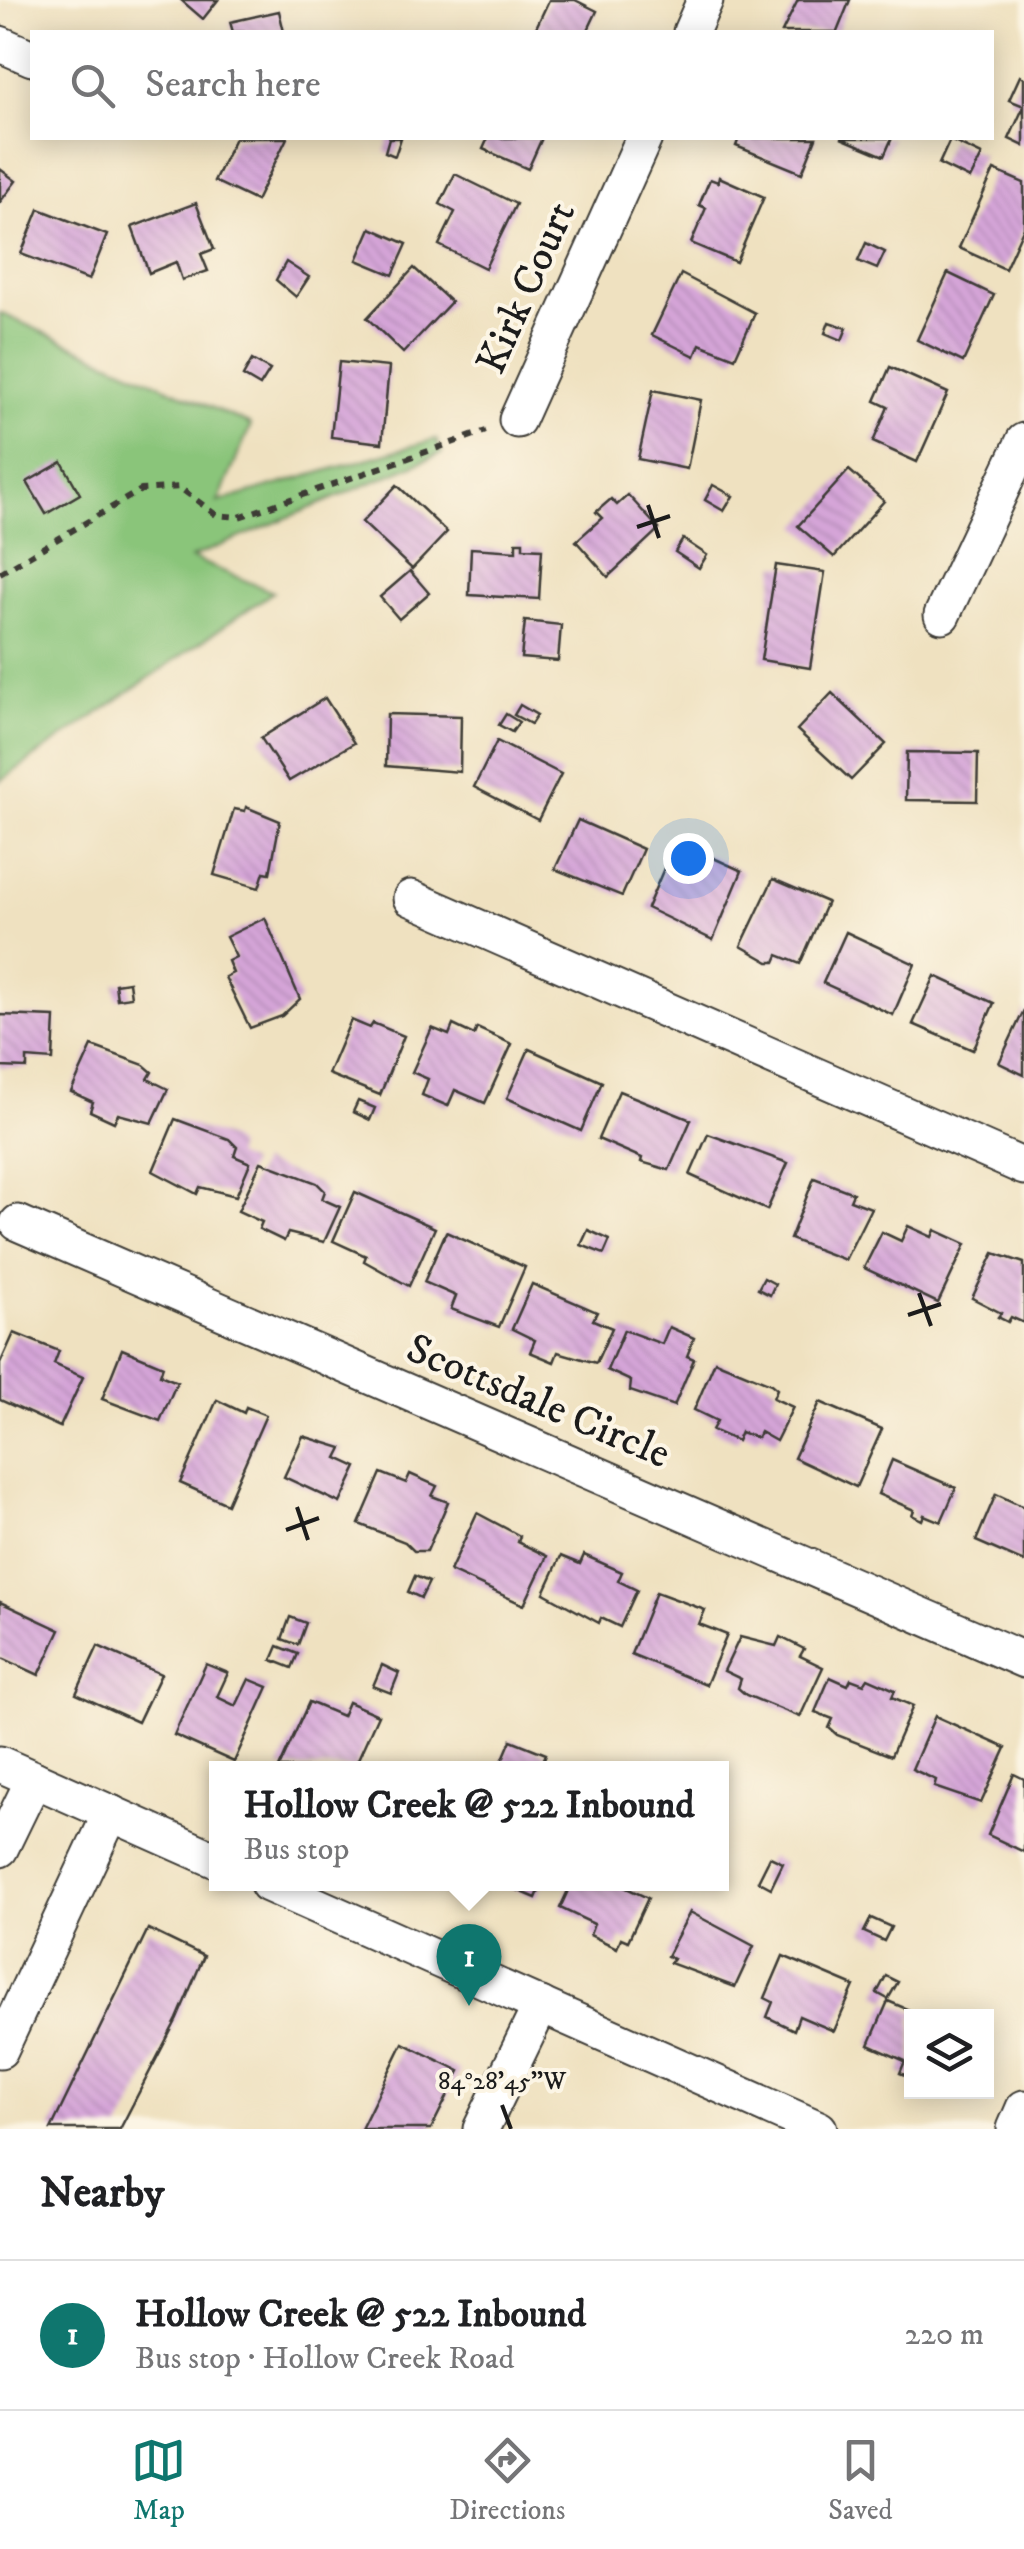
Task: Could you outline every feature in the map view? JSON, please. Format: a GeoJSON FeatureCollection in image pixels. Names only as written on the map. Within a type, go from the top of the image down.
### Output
{"type":"FeatureCollection","features":[{"type":"Feature","properties":{"kind":"street"},"geometry":{"type":"LineString","coordinates":[[691,30],[705,0]]}},
{"type":"Feature","properties":{"kind":"street"},"geometry":{"type":"LineString","coordinates":[[0,44],[30,57]]}},
{"type":"Feature","properties":{"kind":"street","name":"Kirk Court"},"geometry":{"type":"LineString","coordinates":[[517,420],[643,140]]}},
{"type":"Feature","properties":{"kind":"street"},"geometry":{"type":"LineString","coordinates":[[942,615],[1024,440]]}},
{"type":"Feature","properties":{"kind":"street"},"geometry":{"type":"LineString","coordinates":[[411,898],[1024,1167]]}},
{"type":"Feature","properties":{"kind":"street","name":"Scottsdale Circle"},"geometry":{"type":"LineString","coordinates":[[18,1224],[1024,1660]]}},
{"type":"Feature","properties":{"kind":"street"},"geometry":{"type":"LineString","coordinates":[[0,1764],[209,1857]]}},
{"type":"Feature","properties":{"kind":"street"},"geometry":{"type":"LineString","coordinates":[[0,1849],[34,1779]]}},
{"type":"Feature","properties":{"kind":"street"},"geometry":{"type":"LineString","coordinates":[[0,2050],[111,1813]]}},
{"type":"Feature","properties":{"kind":"street"},"geometry":{"type":"LineString","coordinates":[[284,1891],[819,2129]]}},
{"type":"Feature","properties":{"kind":"street"},"geometry":{"type":"LineString","coordinates":[[481,2129],[541,2005]]}},
{"type":"Feature","properties":{"kind":"street"},"geometry":{"type":"LineString","coordinates":[[1015,2129],[1024,2108]]}},
{"type":"Feature","properties":{"kind":"path"},"geometry":{"type":"LineString","coordinates":[[0,574],[141,490],[160,485],[178,487],[216,515],[239,516],[517,420]]}},
{"type":"Feature","properties":{"kind":"green space"},"geometry":{"type":"Polygon","coordinates":[[[0,313],[251,425],[218,502],[436,439],[442,453],[191,558],[273,592],[0,781],[0,313]]]}},
{"type":"Feature","properties":{"kind":"building"},"geometry":{"type":"Polygon","coordinates":[[[181,0],[218,0],[203,19],[181,0]]]}},
{"type":"Feature","properties":{"kind":"building"},"geometry":{"type":"Polygon","coordinates":[[[549,0],[575,0],[597,11],[588,30],[535,30],[549,0]]]}},
{"type":"Feature","properties":{"kind":"building"},"geometry":{"type":"Polygon","coordinates":[[[798,0],[850,0],[838,30],[783,30],[798,0]]]}},
{"type":"Feature","properties":{"kind":"building"},"geometry":{"type":"Polygon","coordinates":[[[279,11],[284,30],[232,30],[230,22],[279,11]]]}},
{"type":"Feature","properties":{"kind":"building"},"geometry":{"type":"Polygon","coordinates":[[[1020,76],[1024,78],[1024,106],[1009,100],[1020,76]]]}},
{"type":"Feature","properties":{"kind":"building"},"geometry":{"type":"Polygon","coordinates":[[[1024,106],[1024,146],[1009,139],[1024,106]]]}},
{"type":"Feature","properties":{"kind":"building"},"geometry":{"type":"Polygon","coordinates":[[[234,140],[286,140],[256,201],[214,181],[234,140]]]}},
{"type":"Feature","properties":{"kind":"building"},"geometry":{"type":"Polygon","coordinates":[[[388,140],[400,140],[395,156],[385,152],[388,140]]]}},
{"type":"Feature","properties":{"kind":"building"},"geometry":{"type":"Polygon","coordinates":[[[487,140],[541,140],[528,169],[483,149],[487,140]]]}},
{"type":"Feature","properties":{"kind":"building"},"geometry":{"type":"Polygon","coordinates":[[[738,140],[815,140],[802,173],[736,146],[738,140]]]}},
{"type":"Feature","properties":{"kind":"building"},"geometry":{"type":"Polygon","coordinates":[[[846,140],[891,140],[884,156],[846,140]]]}},
{"type":"Feature","properties":{"kind":"building"},"geometry":{"type":"Polygon","coordinates":[[[950,140],[982,155],[970,179],[939,164],[950,140]]]}},
{"type":"Feature","properties":{"kind":"building"},"geometry":{"type":"Polygon","coordinates":[[[0,169],[16,181],[0,202],[0,169]]]}},
{"type":"Feature","properties":{"kind":"building"},"geometry":{"type":"Polygon","coordinates":[[[994,170],[1024,183],[1024,227],[1005,269],[959,248],[994,170]]]}},
{"type":"Feature","properties":{"kind":"building"},"geometry":{"type":"Polygon","coordinates":[[[455,174],[516,204],[485,268],[439,245],[455,212],[440,204],[455,174]]]}},
{"type":"Feature","properties":{"kind":"building"},"geometry":{"type":"Polygon","coordinates":[[[719,177],[764,197],[736,262],[691,243],[706,208],[699,205],[710,179],[718,182],[719,177]]]}},
{"type":"Feature","properties":{"kind":"building"},"geometry":{"type":"Polygon","coordinates":[[[196,203],[214,249],[201,254],[208,271],[182,280],[176,262],[149,273],[132,227],[196,203]]]}},
{"type":"Feature","properties":{"kind":"building"},"geometry":{"type":"Polygon","coordinates":[[[39,209],[107,235],[89,280],[21,254],[39,209]]]}},
{"type":"Feature","properties":{"kind":"building"},"geometry":{"type":"Polygon","coordinates":[[[371,228],[407,244],[393,275],[357,260],[371,228]]]}},
{"type":"Feature","properties":{"kind":"building"},"geometry":{"type":"Polygon","coordinates":[[[866,243],[885,252],[877,269],[858,261],[866,243]]]}},
{"type":"Feature","properties":{"kind":"building"},"geometry":{"type":"Polygon","coordinates":[[[286,262],[309,277],[296,297],[276,280],[286,262]]]}},
{"type":"Feature","properties":{"kind":"building"},"geometry":{"type":"Polygon","coordinates":[[[414,268],[451,302],[403,353],[367,318],[414,268]]]}},
{"type":"Feature","properties":{"kind":"building"},"geometry":{"type":"Polygon","coordinates":[[[948,273],[994,295],[963,362],[917,340],[948,273]]]}},
{"type":"Feature","properties":{"kind":"building"},"geometry":{"type":"Polygon","coordinates":[[[681,274],[755,313],[735,358],[700,344],[695,356],[652,335],[681,274]]]}},
{"type":"Feature","properties":{"kind":"building"},"geometry":{"type":"Polygon","coordinates":[[[829,322],[847,328],[842,340],[825,333],[829,322]]]}},
{"type":"Feature","properties":{"kind":"building"},"geometry":{"type":"Polygon","coordinates":[[[252,360],[270,370],[260,386],[243,376],[252,360]]]}},
{"type":"Feature","properties":{"kind":"building"},"geometry":{"type":"Polygon","coordinates":[[[339,362],[389,367],[382,443],[331,437],[339,362]]]}},
{"type":"Feature","properties":{"kind":"building"},"geometry":{"type":"Polygon","coordinates":[[[890,367],[948,393],[917,462],[873,442],[888,407],[875,401],[890,367]]]}},
{"type":"Feature","properties":{"kind":"building"},"geometry":{"type":"Polygon","coordinates":[[[653,390],[701,400],[687,469],[638,459],[653,390]]]}},
{"type":"Feature","properties":{"kind":"building"},"geometry":{"type":"Polygon","coordinates":[[[62,462],[80,494],[46,514],[27,482],[62,462]]]}},
{"type":"Feature","properties":{"kind":"building"},"geometry":{"type":"Polygon","coordinates":[[[849,470],[884,501],[834,557],[798,526],[849,470]]]}},
{"type":"Feature","properties":{"kind":"building"},"geometry":{"type":"Polygon","coordinates":[[[397,485],[447,532],[412,569],[362,522],[397,485]]]}},
{"type":"Feature","properties":{"kind":"building"},"geometry":{"type":"Polygon","coordinates":[[[713,485],[733,496],[724,511],[705,500],[713,485]]]}},
{"type":"Feature","properties":{"kind":"building"},"geometry":{"type":"Polygon","coordinates":[[[628,495],[659,529],[608,577],[576,541],[602,518],[596,512],[611,499],[617,505],[628,495]]]}},
{"type":"Feature","properties":{"kind":"building"},"geometry":{"type":"Polygon","coordinates":[[[683,539],[707,555],[699,568],[675,552],[683,539]]]}},
{"type":"Feature","properties":{"kind":"building"},"geometry":{"type":"Polygon","coordinates":[[[516,542],[523,542],[523,548],[542,549],[539,599],[469,595],[471,548],[516,551],[516,542]]]}},
{"type":"Feature","properties":{"kind":"building"},"geometry":{"type":"Polygon","coordinates":[[[776,565],[825,572],[810,668],[761,660],[776,565]]]}},
{"type":"Feature","properties":{"kind":"building"},"geometry":{"type":"Polygon","coordinates":[[[410,571],[429,593],[399,619],[380,597],[410,571]]]}},
{"type":"Feature","properties":{"kind":"building"},"geometry":{"type":"Polygon","coordinates":[[[525,621],[561,625],[558,661],[521,658],[525,621]]]}},
{"type":"Feature","properties":{"kind":"building"},"geometry":{"type":"Polygon","coordinates":[[[832,693],[886,744],[851,780],[797,730],[832,693]]]}},
{"type":"Feature","properties":{"kind":"building"},"geometry":{"type":"Polygon","coordinates":[[[325,698],[354,743],[289,781],[261,738],[325,698]]]}},
{"type":"Feature","properties":{"kind":"building"},"geometry":{"type":"Polygon","coordinates":[[[520,705],[537,715],[531,724],[514,715],[520,705]]]}},
{"type":"Feature","properties":{"kind":"building"},"geometry":{"type":"Polygon","coordinates":[[[387,714],[461,716],[460,772],[386,766],[387,714]]]}},
{"type":"Feature","properties":{"kind":"building"},"geometry":{"type":"Polygon","coordinates":[[[506,714],[519,722],[512,732],[499,725],[506,714]]]}},
{"type":"Feature","properties":{"kind":"building"},"geometry":{"type":"Polygon","coordinates":[[[497,741],[561,774],[538,820],[474,787],[497,741]]]}},
{"type":"Feature","properties":{"kind":"building"},"geometry":{"type":"Polygon","coordinates":[[[907,752],[978,753],[977,801],[906,800],[907,752]]]}},
{"type":"Feature","properties":{"kind":"building"},"geometry":{"type":"Polygon","coordinates":[[[246,807],[280,821],[270,873],[264,872],[259,888],[214,875],[234,809],[245,811],[246,807]]]}},
{"type":"Feature","properties":{"kind":"building"},"geometry":{"type":"Polygon","coordinates":[[[578,820],[643,849],[622,896],[555,869],[578,820]]]}},
{"type":"Feature","properties":{"kind":"building"},"geometry":{"type":"Polygon","coordinates":[[[707,855],[742,871],[713,940],[647,908],[668,859],[700,873],[707,855]]]}},
{"type":"Feature","properties":{"kind":"building"},"geometry":{"type":"Polygon","coordinates":[[[773,879],[827,902],[800,964],[778,955],[775,962],[769,962],[741,946],[773,879]]]}},
{"type":"Feature","properties":{"kind":"building"},"geometry":{"type":"Polygon","coordinates":[[[265,918],[300,999],[282,1016],[250,1028],[225,977],[233,973],[228,961],[236,957],[226,937],[265,918]]]}},
{"type":"Feature","properties":{"kind":"building"},"geometry":{"type":"Polygon","coordinates":[[[846,932],[915,964],[893,1015],[823,983],[846,932]]]}},
{"type":"Feature","properties":{"kind":"building"},"geometry":{"type":"Polygon","coordinates":[[[935,976],[994,1003],[973,1050],[913,1024],[935,976]]]}},
{"type":"Feature","properties":{"kind":"building"},"geometry":{"type":"Polygon","coordinates":[[[129,982],[131,997],[117,999],[115,984],[129,982]]]}},
{"type":"Feature","properties":{"kind":"building"},"geometry":{"type":"Polygon","coordinates":[[[1024,1010],[1024,1075],[999,1063],[1024,1010]]]}},
{"type":"Feature","properties":{"kind":"building"},"geometry":{"type":"Polygon","coordinates":[[[0,1015],[55,1017],[53,1060],[27,1058],[27,1068],[0,1067],[0,1015]]]}},
{"type":"Feature","properties":{"kind":"building"},"geometry":{"type":"Polygon","coordinates":[[[351,1020],[370,1028],[373,1023],[404,1036],[380,1095],[328,1074],[351,1020]]]}},
{"type":"Feature","properties":{"kind":"building"},"geometry":{"type":"Polygon","coordinates":[[[453,1025],[474,1035],[477,1028],[512,1044],[485,1103],[455,1090],[448,1106],[422,1095],[428,1079],[412,1072],[432,1028],[449,1035],[453,1025]]]}},
{"type":"Feature","properties":{"kind":"building"},"geometry":{"type":"Polygon","coordinates":[[[92,1046],[144,1065],[152,1072],[148,1079],[168,1089],[152,1123],[118,1114],[114,1122],[90,1111],[93,1102],[71,1092],[92,1046]]]}},
{"type":"Feature","properties":{"kind":"building"},"geometry":{"type":"Polygon","coordinates":[[[529,1049],[602,1082],[581,1131],[507,1098],[529,1049]]]}},
{"type":"Feature","properties":{"kind":"building"},"geometry":{"type":"Polygon","coordinates":[[[619,1091],[691,1120],[669,1170],[641,1162],[642,1158],[598,1139],[619,1091]]]}},
{"type":"Feature","properties":{"kind":"building"},"geometry":{"type":"Polygon","coordinates":[[[358,1101],[375,1108],[370,1120],[353,1112],[358,1101]]]}},
{"type":"Feature","properties":{"kind":"building"},"geometry":{"type":"Polygon","coordinates":[[[175,1119],[229,1139],[237,1147],[234,1156],[250,1163],[236,1196],[200,1187],[197,1194],[153,1171],[175,1119]]]}},
{"type":"Feature","properties":{"kind":"building"},"geometry":{"type":"Polygon","coordinates":[[[708,1134],[788,1163],[767,1210],[690,1175],[708,1134]]]}},
{"type":"Feature","properties":{"kind":"building"},"geometry":{"type":"Polygon","coordinates":[[[261,1162],[317,1183],[325,1191],[322,1199],[340,1207],[324,1242],[288,1233],[284,1241],[259,1229],[262,1222],[238,1211],[261,1162]]]}},
{"type":"Feature","properties":{"kind":"building"},"geometry":{"type":"Polygon","coordinates":[[[814,1178],[853,1193],[850,1200],[871,1208],[845,1260],[790,1239],[814,1178]]]}},
{"type":"Feature","properties":{"kind":"building"},"geometry":{"type":"Polygon","coordinates":[[[355,1192],[435,1228],[409,1286],[364,1261],[366,1256],[333,1241],[355,1192]]]}},
{"type":"Feature","properties":{"kind":"building"},"geometry":{"type":"Polygon","coordinates":[[[908,1226],[932,1237],[935,1230],[966,1244],[938,1303],[864,1268],[882,1232],[901,1241],[908,1226]]]}},
{"type":"Feature","properties":{"kind":"building"},"geometry":{"type":"Polygon","coordinates":[[[588,1230],[610,1240],[604,1254],[581,1245],[588,1230]]]}},
{"type":"Feature","properties":{"kind":"building"},"geometry":{"type":"Polygon","coordinates":[[[446,1232],[525,1267],[499,1327],[451,1309],[456,1296],[424,1282],[446,1232]]]}},
{"type":"Feature","properties":{"kind":"building"},"geometry":{"type":"Polygon","coordinates":[[[994,1253],[1024,1263],[1024,1323],[1011,1317],[1008,1322],[998,1317],[1001,1313],[972,1298],[994,1253]]]}},
{"type":"Feature","properties":{"kind":"building"},"geometry":{"type":"Polygon","coordinates":[[[764,1278],[775,1284],[770,1295],[758,1289],[764,1278]]]}},
{"type":"Feature","properties":{"kind":"building"},"geometry":{"type":"Polygon","coordinates":[[[532,1284],[597,1312],[593,1320],[612,1328],[596,1363],[558,1352],[554,1362],[530,1352],[535,1340],[512,1329],[532,1284]]]}},
{"type":"Feature","properties":{"kind":"building"},"geometry":{"type":"Polygon","coordinates":[[[669,1327],[694,1338],[687,1356],[694,1359],[674,1406],[630,1391],[631,1381],[607,1370],[624,1330],[662,1344],[669,1327]]]}},
{"type":"Feature","properties":{"kind":"building"},"geometry":{"type":"Polygon","coordinates":[[[14,1333],[59,1351],[54,1364],[83,1377],[60,1427],[0,1400],[0,1364],[14,1333]]]}},
{"type":"Feature","properties":{"kind":"building"},"geometry":{"type":"Polygon","coordinates":[[[122,1349],[163,1366],[160,1375],[177,1382],[160,1421],[102,1399],[122,1349]]]}},
{"type":"Feature","properties":{"kind":"building"},"geometry":{"type":"Polygon","coordinates":[[[715,1361],[771,1384],[777,1389],[773,1398],[793,1407],[776,1441],[760,1432],[757,1438],[741,1432],[737,1441],[712,1430],[717,1421],[694,1410],[715,1361]]]}},
{"type":"Feature","properties":{"kind":"building"},"geometry":{"type":"Polygon","coordinates":[[[217,1400],[244,1413],[246,1407],[266,1415],[227,1504],[180,1483],[217,1400]]]}},
{"type":"Feature","properties":{"kind":"building"},"geometry":{"type":"Polygon","coordinates":[[[820,1402],[882,1429],[856,1487],[794,1458],[820,1402]]]}},
{"type":"Feature","properties":{"kind":"building"},"geometry":{"type":"Polygon","coordinates":[[[303,1436],[342,1448],[337,1458],[357,1467],[340,1503],[284,1477],[303,1436]]]}},
{"type":"Feature","properties":{"kind":"building"},"geometry":{"type":"Polygon","coordinates":[[[892,1460],[956,1488],[941,1522],[924,1515],[922,1520],[912,1515],[914,1510],[878,1494],[892,1460]]]}},
{"type":"Feature","properties":{"kind":"building"},"geometry":{"type":"Polygon","coordinates":[[[381,1473],[406,1483],[410,1474],[437,1486],[432,1496],[448,1502],[427,1551],[414,1551],[405,1542],[359,1524],[381,1473]]]}},
{"type":"Feature","properties":{"kind":"building"},"geometry":{"type":"Polygon","coordinates":[[[996,1494],[1024,1507],[1024,1562],[976,1541],[996,1494]]]}},
{"type":"Feature","properties":{"kind":"building"},"geometry":{"type":"Polygon","coordinates":[[[477,1513],[520,1536],[518,1542],[547,1556],[524,1605],[450,1571],[477,1513]]]}},
{"type":"Feature","properties":{"kind":"building"},"geometry":{"type":"Polygon","coordinates":[[[584,1555],[622,1572],[618,1581],[637,1590],[620,1627],[601,1618],[599,1623],[544,1593],[561,1556],[580,1564],[584,1555]]]}},
{"type":"Feature","properties":{"kind":"building"},"geometry":{"type":"Polygon","coordinates":[[[415,1576],[429,1582],[421,1598],[408,1592],[415,1576]]]}},
{"type":"Feature","properties":{"kind":"building"},"geometry":{"type":"Polygon","coordinates":[[[656,1592],[705,1610],[699,1624],[727,1635],[706,1685],[631,1654],[656,1592]]]}},
{"type":"Feature","properties":{"kind":"building"},"geometry":{"type":"Polygon","coordinates":[[[0,1602],[60,1630],[39,1675],[0,1657],[0,1602]]]}},
{"type":"Feature","properties":{"kind":"building"},"geometry":{"type":"Polygon","coordinates":[[[290,1617],[306,1623],[298,1645],[282,1639],[290,1617]]]}},
{"type":"Feature","properties":{"kind":"building"},"geometry":{"type":"Polygon","coordinates":[[[740,1637],[776,1646],[780,1637],[804,1649],[800,1656],[823,1667],[800,1717],[746,1695],[738,1688],[741,1679],[724,1671],[740,1637]]]}},
{"type":"Feature","properties":{"kind":"building"},"geometry":{"type":"Polygon","coordinates":[[[98,1646],[161,1674],[138,1722],[76,1694],[98,1646]]]}},
{"type":"Feature","properties":{"kind":"building"},"geometry":{"type":"Polygon","coordinates":[[[278,1646],[298,1654],[292,1668],[272,1660],[278,1646]]]}},
{"type":"Feature","properties":{"kind":"building"},"geometry":{"type":"Polygon","coordinates":[[[206,1664],[228,1673],[217,1697],[236,1706],[249,1679],[268,1687],[234,1761],[174,1735],[206,1664]]]}},
{"type":"Feature","properties":{"kind":"building"},"geometry":{"type":"Polygon","coordinates":[[[382,1665],[399,1673],[391,1693],[373,1686],[382,1665]]]}},
{"type":"Feature","properties":{"kind":"building"},"geometry":{"type":"Polygon","coordinates":[[[830,1677],[848,1685],[851,1679],[864,1684],[868,1678],[895,1690],[892,1697],[913,1706],[891,1756],[837,1735],[829,1728],[833,1719],[815,1712],[830,1677]]]}},
{"type":"Feature","properties":{"kind":"building"},"geometry":{"type":"Polygon","coordinates":[[[309,1702],[342,1716],[348,1702],[378,1715],[357,1761],[282,1761],[309,1702]]]}},
{"type":"Feature","properties":{"kind":"building"},"geometry":{"type":"Polygon","coordinates":[[[935,1716],[1006,1748],[981,1803],[934,1787],[936,1780],[912,1769],[935,1716]]]}},
{"type":"Feature","properties":{"kind":"building"},"geometry":{"type":"Polygon","coordinates":[[[511,1740],[546,1754],[543,1761],[502,1761],[511,1740]]]}},
{"type":"Feature","properties":{"kind":"building"},"geometry":{"type":"Polygon","coordinates":[[[1014,1774],[1024,1779],[1024,1852],[988,1835],[1014,1774]]]}},
{"type":"Feature","properties":{"kind":"building"},"geometry":{"type":"Polygon","coordinates":[[[770,1857],[783,1863],[771,1888],[758,1881],[770,1857]]]}},
{"type":"Feature","properties":{"kind":"building"},"geometry":{"type":"Polygon","coordinates":[[[520,1891],[539,1891],[536,1898],[520,1891]]]}},
{"type":"Feature","properties":{"kind":"building"},"geometry":{"type":"Polygon","coordinates":[[[568,1891],[633,1891],[648,1898],[628,1941],[621,1938],[617,1948],[590,1935],[594,1924],[560,1908],[568,1891]]]}},
{"type":"Feature","properties":{"kind":"building"},"geometry":{"type":"Polygon","coordinates":[[[690,1912],[754,1946],[735,1987],[670,1963],[673,1959],[667,1956],[690,1912]]]}},
{"type":"Feature","properties":{"kind":"building"},"geometry":{"type":"Polygon","coordinates":[[[871,1918],[891,1927],[884,1941],[864,1932],[871,1918]]]}},
{"type":"Feature","properties":{"kind":"building"},"geometry":{"type":"Polygon","coordinates":[[[148,1929],[204,1956],[177,2019],[120,2129],[51,2129],[148,1929]]]}},
{"type":"Feature","properties":{"kind":"building"},"geometry":{"type":"Polygon","coordinates":[[[783,1956],[854,1986],[834,2031],[799,2016],[794,2030],[767,2017],[773,2002],[765,1998],[783,1956]]]}},
{"type":"Feature","properties":{"kind":"building"},"geometry":{"type":"Polygon","coordinates":[[[886,1976],[898,1982],[888,1999],[877,1993],[886,1976]]]}},
{"type":"Feature","properties":{"kind":"building"},"geometry":{"type":"Polygon","coordinates":[[[888,2001],[907,2009],[904,2061],[869,2045],[888,2001]]]}},
{"type":"Feature","properties":{"kind":"building"},"geometry":{"type":"Polygon","coordinates":[[[403,2043],[460,2071],[431,2129],[361,2129],[403,2043]]]}},
{"type":"Feature","properties":{"kind":"place","name":"Hollow Creek @ 522 Inbound"},"geometry":{"type":"Point","coordinates":[469,2006]}}]}
